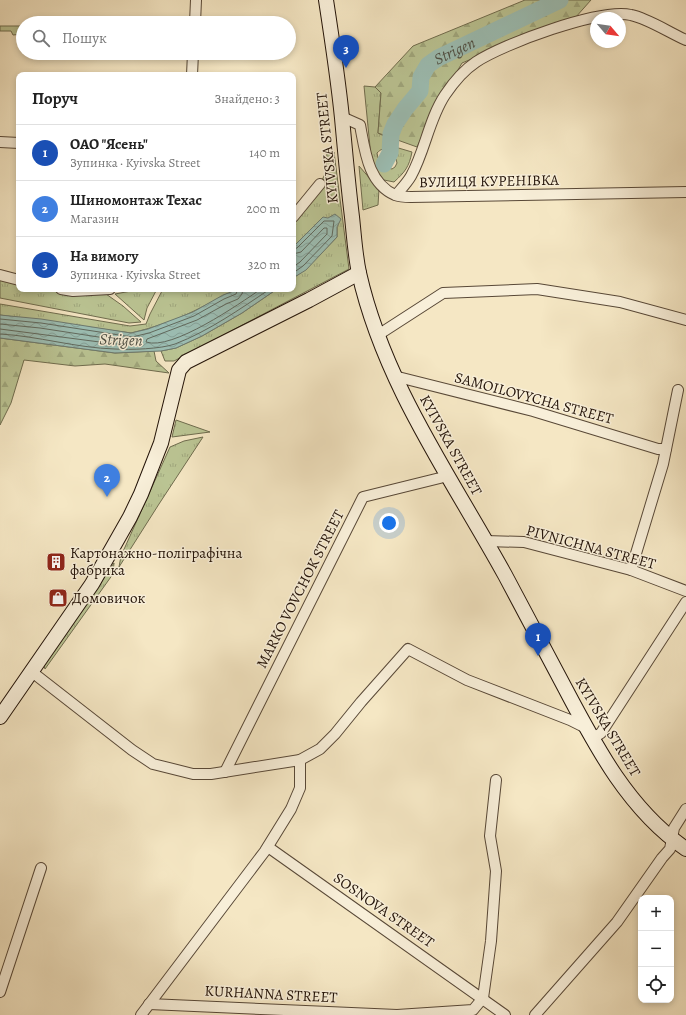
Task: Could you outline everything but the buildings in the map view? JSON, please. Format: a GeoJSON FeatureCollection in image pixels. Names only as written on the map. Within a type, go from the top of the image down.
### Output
{"type":"FeatureCollection","features":[{"type":"Feature","properties":{"kind":"main road","name":"KYIVSKA STREET"},"geometry":{"type":"LineString","coordinates":[[326,0],[342,117],[359,273],[378,335],[394,376],[427,440],[486,541],[589,733],[616,778],[635,803],[672,840],[686,849]]}},
{"type":"Feature","properties":{"kind":"main road"},"geometry":{"type":"LineString","coordinates":[[0,717],[92,584],[132,511],[161,443],[181,366],[186,362],[359,273]]}},
{"type":"Feature","properties":{"kind":"street"},"geometry":{"type":"LineString","coordinates":[[195,16],[196,0]]}},
{"type":"Feature","properties":{"kind":"street"},"geometry":{"type":"LineString","coordinates":[[396,195],[410,177],[444,96],[460,77],[476,62],[499,49],[565,25],[593,18],[622,14],[631,14],[642,18],[686,40]]}},
{"type":"Feature","properties":{"kind":"street"},"geometry":{"type":"LineString","coordinates":[[192,72],[193,60]]}},
{"type":"Feature","properties":{"kind":"street","name":"ВУЛИЦЯ КУРЕНІВКА"},"geometry":{"type":"LineString","coordinates":[[342,117],[360,125],[368,162],[375,178],[383,187],[396,195],[411,198],[686,192]]}},
{"type":"Feature","properties":{"kind":"street"},"geometry":{"type":"LineString","coordinates":[[0,142],[16,142]]}},
{"type":"Feature","properties":{"kind":"street"},"geometry":{"type":"LineString","coordinates":[[296,213],[320,184]]}},
{"type":"Feature","properties":{"kind":"street"},"geometry":{"type":"LineString","coordinates":[[0,275],[16,279]]}},
{"type":"Feature","properties":{"kind":"street"},"geometry":{"type":"LineString","coordinates":[[378,335],[443,293],[537,289],[620,302],[686,320]]}},
{"type":"Feature","properties":{"kind":"street","name":"SAMOILOVYCHA STREET"},"geometry":{"type":"LineString","coordinates":[[394,376],[533,410],[658,449],[666,450]]}},
{"type":"Feature","properties":{"kind":"street"},"geometry":{"type":"LineString","coordinates":[[630,570],[666,450],[678,390]]}},
{"type":"Feature","properties":{"kind":"street","name":"MARKO VOVCHOK STREET"},"geometry":{"type":"LineString","coordinates":[[225,772],[363,497],[448,476]]}},
{"type":"Feature","properties":{"kind":"street","name":"PIVNICHNA STREET"},"geometry":{"type":"LineString","coordinates":[[486,541],[524,542],[630,570],[685,589]]}},
{"type":"Feature","properties":{"kind":"street"},"geometry":{"type":"LineString","coordinates":[[32,672],[132,750],[153,764],[193,774],[211,774],[300,760],[320,749],[335,734],[408,649],[467,680],[570,720],[589,733],[601,733],[686,602]]}},
{"type":"Feature","properties":{"kind":"street"},"geometry":{"type":"LineString","coordinates":[[142,1015],[268,847],[291,808],[300,788],[300,760]]}},
{"type":"Feature","properties":{"kind":"street"},"geometry":{"type":"LineString","coordinates":[[483,998],[491,941],[496,870],[490,836],[496,780]]}},
{"type":"Feature","properties":{"kind":"street"},"geometry":{"type":"LineString","coordinates":[[535,1015],[617,922],[670,849],[674,828],[686,809]]}},
{"type":"Feature","properties":{"kind":"street","name":"SOSNOVA STREET"},"geometry":{"type":"LineString","coordinates":[[268,847],[505,1015]]}},
{"type":"Feature","properties":{"kind":"street"},"geometry":{"type":"LineString","coordinates":[[0,992],[41,868]]}},
{"type":"Feature","properties":{"kind":"street","name":"KURHANNA STREET"},"geometry":{"type":"LineString","coordinates":[[149,1004],[397,1015],[473,1010],[483,998]]}},
{"type":"Feature","properties":{"kind":"green space"},"geometry":{"type":"Polygon","coordinates":[[[525,0],[591,0],[575,18],[548,27],[462,63],[434,111],[417,147],[378,133],[381,93],[375,87],[413,46],[525,0]]]}},
{"type":"Feature","properties":{"kind":"green space"},"geometry":{"type":"Polygon","coordinates":[[[0,26],[16,26],[16,35],[13,35],[11,31],[0,31],[0,26]]]}},
{"type":"Feature","properties":{"kind":"green space"},"geometry":{"type":"Polygon","coordinates":[[[364,86],[375,87],[381,92],[378,133],[390,139],[387,151],[383,149],[377,153],[378,158],[388,168],[392,169],[397,163],[396,159],[392,155],[395,147],[412,152],[406,169],[394,182],[379,179],[372,167],[364,86]]]}},
{"type":"Feature","properties":{"kind":"green space"},"geometry":{"type":"Polygon","coordinates":[[[334,152],[349,269],[174,361],[165,361],[161,351],[176,348],[202,336],[242,313],[273,292],[296,292],[296,276],[306,269],[337,237],[337,227],[310,230],[296,244],[296,213],[320,184],[326,172],[327,153],[334,152]]]}},
{"type":"Feature","properties":{"kind":"green space"},"geometry":{"type":"Polygon","coordinates":[[[359,166],[379,189],[378,205],[363,210],[359,166]]]}},
{"type":"Feature","properties":{"kind":"green space"},"geometry":{"type":"Polygon","coordinates":[[[0,278],[16,283],[16,292],[106,294],[123,306],[141,322],[129,323],[0,298],[0,278]]]}},
{"type":"Feature","properties":{"kind":"green space"},"geometry":{"type":"Polygon","coordinates":[[[126,292],[155,292],[147,308],[144,320],[115,294],[126,292]]]}},
{"type":"Feature","properties":{"kind":"green space"},"geometry":{"type":"Polygon","coordinates":[[[161,292],[232,292],[179,318],[131,333],[0,315],[0,304],[130,326],[146,324],[161,292]]]}},
{"type":"Feature","properties":{"kind":"green space"},"geometry":{"type":"Polygon","coordinates":[[[0,338],[115,353],[154,351],[156,361],[169,373],[105,364],[75,366],[24,360],[11,403],[0,425],[0,338]]]}},
{"type":"Feature","properties":{"kind":"green space"},"geometry":{"type":"Polygon","coordinates":[[[176,420],[210,432],[172,437],[176,420]]]}},
{"type":"Feature","properties":{"kind":"green space"},"geometry":{"type":"Polygon","coordinates":[[[203,437],[119,567],[121,556],[170,447],[184,441],[203,437]]]}},
{"type":"Feature","properties":{"kind":"green space"},"geometry":{"type":"Polygon","coordinates":[[[114,563],[113,574],[45,669],[44,666],[46,662],[114,563]]]}},
{"type":"Feature","properties":{"kind":"water"},"geometry":{"type":"Polygon","coordinates":[[[335,214],[341,219],[337,227],[337,237],[306,270],[296,276],[296,244],[323,217],[328,218],[335,214]]]}},
{"type":"Feature","properties":{"kind":"water"},"geometry":{"type":"Polygon","coordinates":[[[231,292],[273,292],[242,313],[202,336],[176,348],[161,351],[115,353],[0,338],[0,315],[41,319],[131,333],[148,329],[193,312],[231,292]]]}},
{"type":"Feature","properties":{"kind":"waterway","name":"Strigen"},"geometry":{"type":"LineString","coordinates":[[384,164],[390,153],[391,134],[395,124],[420,91],[421,77],[428,65],[438,58],[560,0]]}},
{"type":"Feature","properties":{"kind":"place","name":"На вимогу"},"geometry":{"type":"Point","coordinates":[346,68]}},
{"type":"Feature","properties":{"kind":"place","name":"Шиномонтаж Техас"},"geometry":{"type":"Point","coordinates":[107,497]}},
{"type":"Feature","properties":{"kind":"place","name":"Картонажно-поліграфічна фабрика"},"geometry":{"type":"Point","coordinates":[56,562]}},
{"type":"Feature","properties":{"kind":"place","name":"Домовичок"},"geometry":{"type":"Point","coordinates":[58,598]}},
{"type":"Feature","properties":{"kind":"place","name":"ОАО \"Ясень\""},"geometry":{"type":"Point","coordinates":[538,656]}}]}
